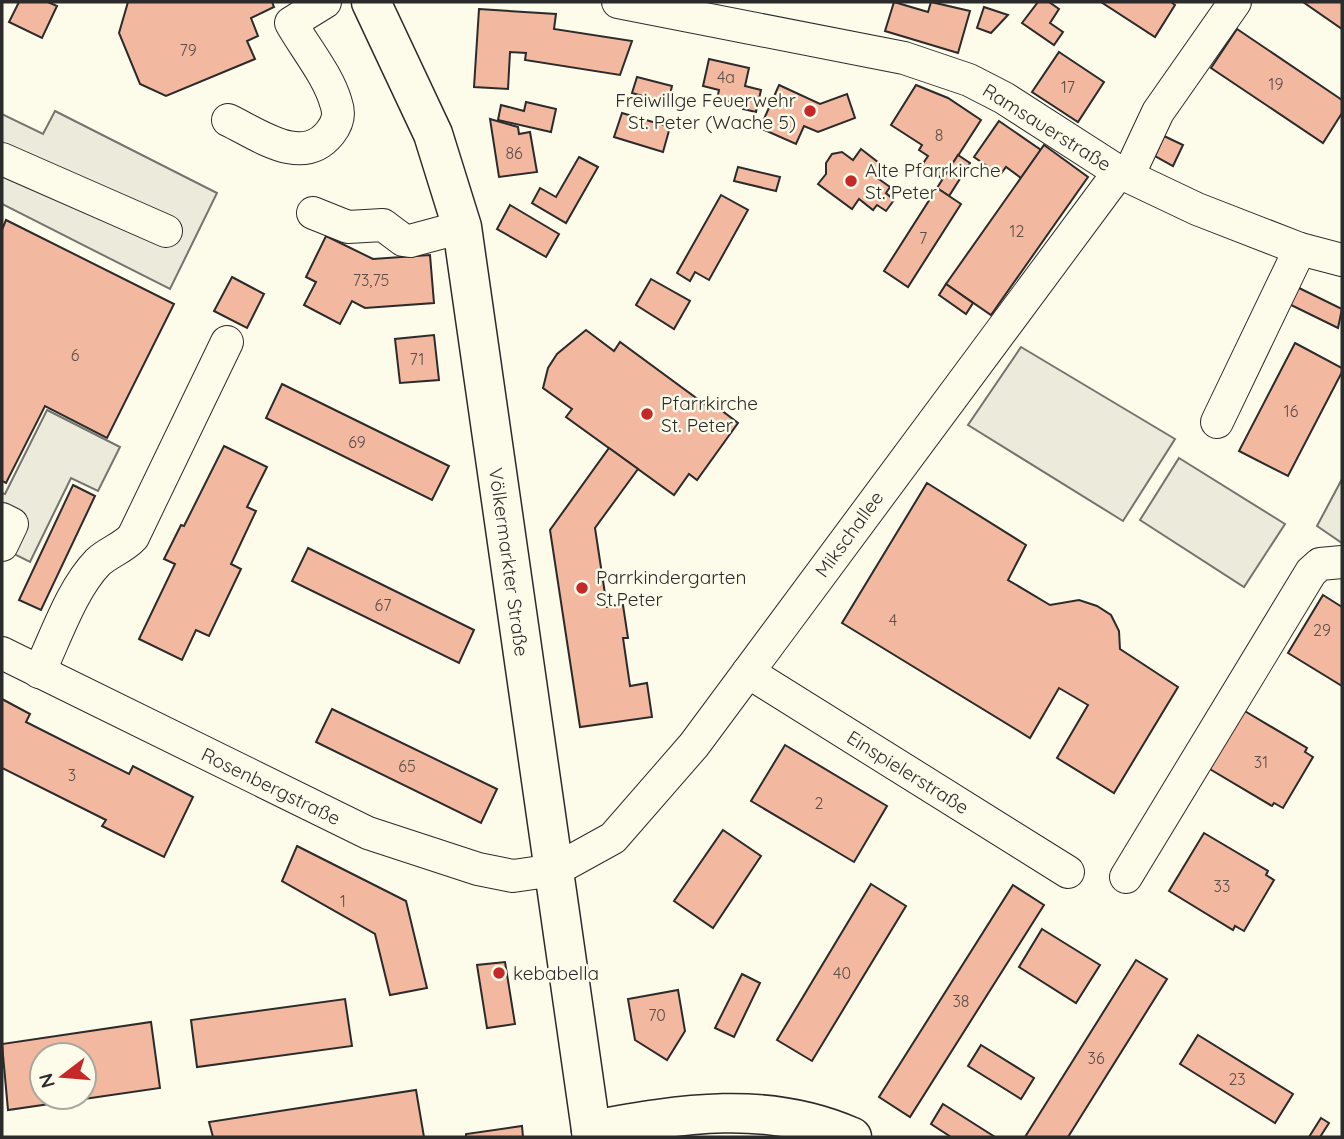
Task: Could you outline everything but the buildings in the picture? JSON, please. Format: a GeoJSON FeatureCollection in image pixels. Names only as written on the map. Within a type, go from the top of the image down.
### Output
{"type":"FeatureCollection","features":[{"type":"Feature","properties":{"kind":"main road","name":"Völkermarkter Straße"},"geometry":{"type":"LineString","coordinates":[[371,2],[433,134],[462,227],[592,1133]]}},
{"type":"Feature","properties":{"kind":"main road"},"geometry":{"type":"LineString","coordinates":[[592,1133],[696,1112],[732,1111],[813,1121],[852,1137]]}},
{"type":"Feature","properties":{"kind":"street"},"geometry":{"type":"LineString","coordinates":[[228,120],[285,148],[296,149],[329,135],[339,115],[336,100],[290,23],[326,2]]}},
{"type":"Feature","properties":{"kind":"street","name":"Ramsauerstraße"},"geometry":{"type":"LineString","coordinates":[[618,2],[904,58],[968,80],[1004,98],[1123,174],[1197,209],[1300,248],[1342,260]]}},
{"type":"Feature","properties":{"kind":"street","name":"Mikschallee"},"geometry":{"type":"LineString","coordinates":[[555,870],[613,838],[687,754],[911,448],[1123,174],[1158,112],[1235,2]]}},
{"type":"Feature","properties":{"kind":"street"},"geometry":{"type":"LineString","coordinates":[[2,159],[166,231]]}},
{"type":"Feature","properties":{"kind":"street"},"geometry":{"type":"LineString","coordinates":[[313,214],[348,226],[383,225],[403,240],[410,241],[462,227]]}},
{"type":"Feature","properties":{"kind":"street"},"geometry":{"type":"LineString","coordinates":[[1217,422],[1300,248]]}},
{"type":"Feature","properties":{"kind":"street"},"geometry":{"type":"LineString","coordinates":[[39,672],[83,582],[100,560],[121,549],[133,537],[227,342]]}},
{"type":"Feature","properties":{"kind":"street"},"geometry":{"type":"LineString","coordinates":[[2,519],[12,524],[2,545]]}},
{"type":"Feature","properties":{"kind":"street"},"geometry":{"type":"LineString","coordinates":[[1126,877],[1311,572],[1320,564],[1342,562]]}},
{"type":"Feature","properties":{"kind":"street","name":"Rosenbergstraße"},"geometry":{"type":"LineString","coordinates":[[2,653],[368,833],[478,869],[513,876],[555,870]]}},
{"type":"Feature","properties":{"kind":"street","name":"Einspielerstraße"},"geometry":{"type":"LineString","coordinates":[[748,672],[1068,872]]}},
{"type":"Feature","properties":{"kind":"shaded area"},"geometry":{"type":"Polygon","coordinates":[[[55,111],[217,193],[170,289],[2,204],[2,114],[43,134],[55,111]]]}},
{"type":"Feature","properties":{"kind":"shaded area"},"geometry":{"type":"Polygon","coordinates":[[[1021,347],[1175,439],[1123,521],[968,425],[1021,347]]]}},
{"type":"Feature","properties":{"kind":"shaded area"},"geometry":{"type":"Polygon","coordinates":[[[47,410],[120,447],[98,491],[71,478],[30,562],[2,548],[2,493],[5,494],[47,410]]]}},
{"type":"Feature","properties":{"kind":"shaded area"},"geometry":{"type":"Polygon","coordinates":[[[1179,458],[1285,524],[1244,587],[1140,520],[1179,458]]]}},
{"type":"Feature","properties":{"kind":"shaded area"},"geometry":{"type":"Polygon","coordinates":[[[1342,479],[1342,543],[1317,526],[1342,479]]]}},
{"type":"Feature","properties":{"kind":"place","name":"Freiwillge Feuerwehr St. Peter (Wache 5)"},"geometry":{"type":"Point","coordinates":[810,111]}},
{"type":"Feature","properties":{"kind":"place","name":"Alte Pfarrkirche St. Peter"},"geometry":{"type":"Point","coordinates":[851,181]}},
{"type":"Feature","properties":{"kind":"place","name":"Pfarrkirche St. Peter"},"geometry":{"type":"Point","coordinates":[647,414]}},
{"type":"Feature","properties":{"kind":"place","name":"Parrkindergarten St.Peter"},"geometry":{"type":"Point","coordinates":[582,588]}},
{"type":"Feature","properties":{"kind":"place","name":"kebabella"},"geometry":{"type":"Point","coordinates":[499,973]}}]}
